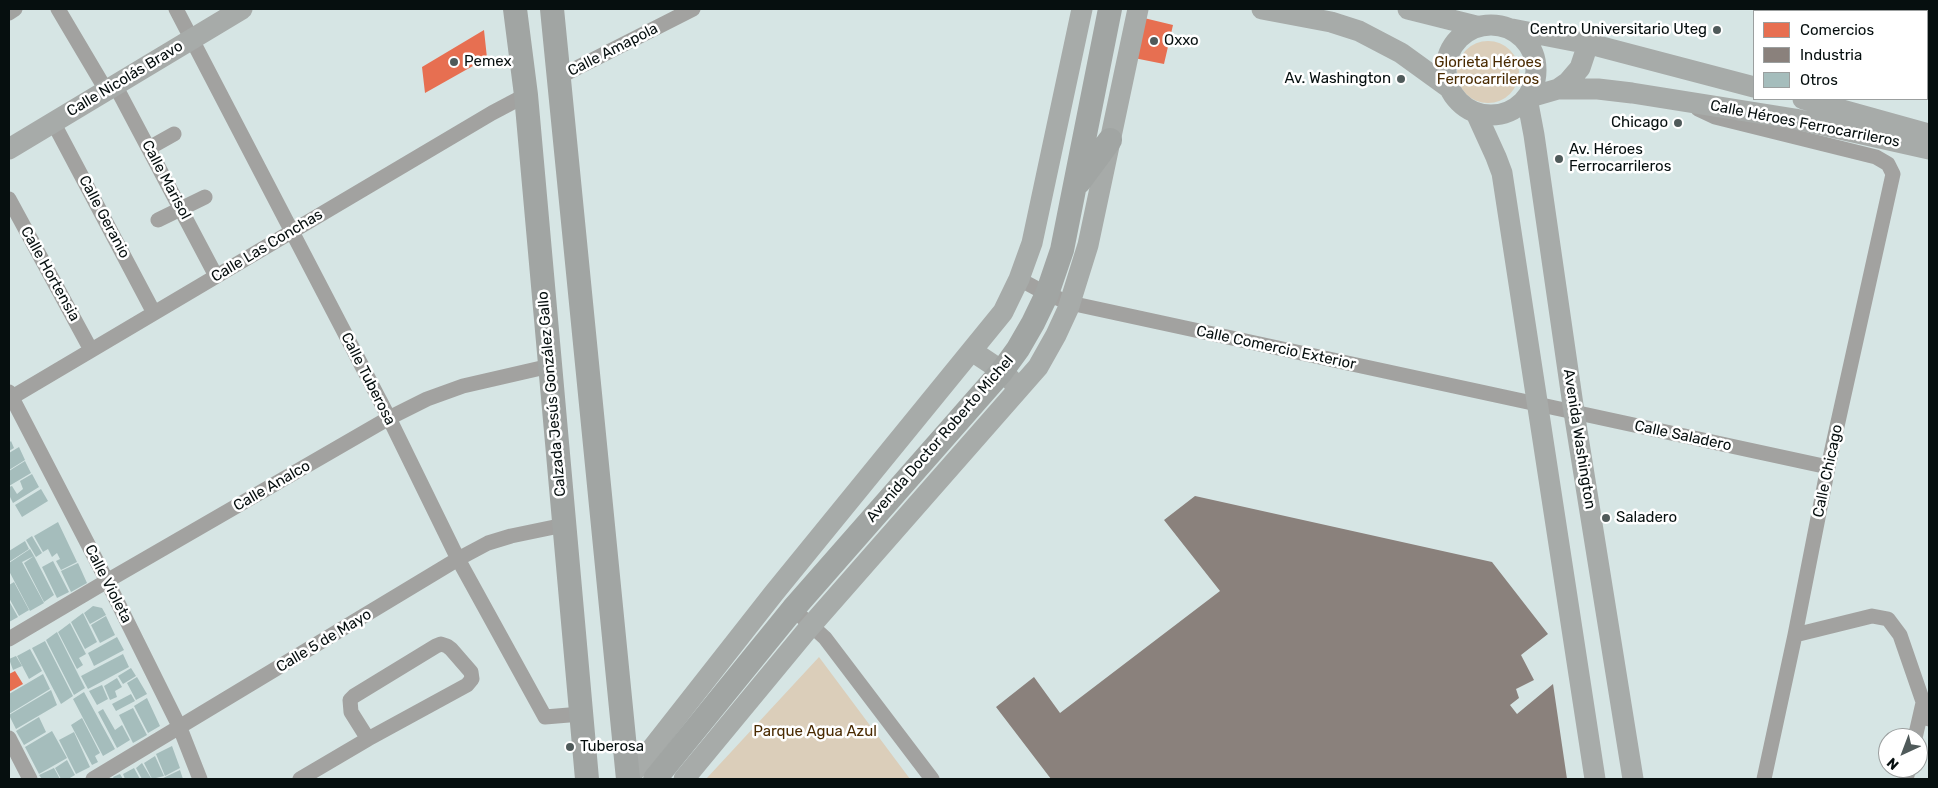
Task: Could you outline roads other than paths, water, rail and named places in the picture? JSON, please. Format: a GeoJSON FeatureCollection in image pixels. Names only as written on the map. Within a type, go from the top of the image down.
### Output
{"type":"FeatureCollection","features":[{"type":"Feature","properties":{"kind":"main road","name":"Calle Nicolás Bravo"},"geometry":{"type":"LineString","coordinates":[[9,149],[242,9]]}},
{"type":"Feature","properties":{"kind":"main road","name":"Calzada Jesús González Gallo"},"geometry":{"type":"LineString","coordinates":[[515,9],[526,95],[587,779]]}},
{"type":"Feature","properties":{"kind":"main road"},"geometry":{"type":"LineString","coordinates":[[552,9],[628,779]]}},
{"type":"Feature","properties":{"kind":"main road","name":"Avenida Doctor Roberto Michel"},"geometry":{"type":"LineString","coordinates":[[655,779],[793,609],[1002,371],[1029,330],[1047,294],[1062,250],[1110,9]]}},
{"type":"Feature","properties":{"kind":"main road","name":"Avenida Doctor Roberto Michel"},"geometry":{"type":"LineString","coordinates":[[684,779],[812,625],[1038,367],[1056,335],[1070,303],[1088,245],[1138,9]]}},
{"type":"Feature","properties":{"kind":"main road"},"geometry":{"type":"LineString","coordinates":[[1262,9],[1332,22],[1359,31],[1401,53],[1448,87]]}},
{"type":"Feature","properties":{"kind":"main road"},"geometry":{"type":"LineString","coordinates":[[1408,9],[1476,26]]}},
{"type":"Feature","properties":{"kind":"main road"},"geometry":{"type":"LineString","coordinates":[[1080,18],[1105,33]]}},
{"type":"Feature","properties":{"kind":"main road","name":"Avenida Doctor Roberto Michel"},"geometry":{"type":"LineString","coordinates":[[628,779],[822,535],[1003,312],[1019,279],[1032,242],[1080,18]]}},
{"type":"Feature","properties":{"kind":"main road"},"geometry":{"type":"LineString","coordinates":[[1500,25],[1512,29],[1531,48],[1535,60],[1536,73],[1533,86],[1527,98],[1517,107],[1504,114],[1490,116],[1476,113],[1464,107],[1448,87],[1445,72],[1446,57],[1453,44],[1463,33],[1476,26],[1500,25]]}},
{"type":"Feature","properties":{"kind":"main road","name":"Calle Héroes Ferrocarrileros"},"geometry":{"type":"LineString","coordinates":[[1512,29],[1588,44],[1753,87]]}},
{"type":"Feature","properties":{"kind":"main road"},"geometry":{"type":"LineString","coordinates":[[1558,89],[1568,82],[1580,68],[1588,44]]}},
{"type":"Feature","properties":{"kind":"main road"},"geometry":{"type":"LineString","coordinates":[[1068,72],[1097,77]]}},
{"type":"Feature","properties":{"kind":"main road","name":"Calle Héroes Ferrocarrileros"},"geometry":{"type":"LineString","coordinates":[[1527,98],[1558,89],[1598,89],[1681,100],[1795,119],[1929,149]]}},
{"type":"Feature","properties":{"kind":"main road","name":"Avenida Washington"},"geometry":{"type":"LineString","coordinates":[[1527,98],[1574,412],[1633,779]]}},
{"type":"Feature","properties":{"kind":"main road","name":"Calle Héroes Ferrocarrileros"},"geometry":{"type":"LineString","coordinates":[[1807,100],[1929,134]]}},
{"type":"Feature","properties":{"kind":"main road"},"geometry":{"type":"LineString","coordinates":[[1476,113],[1502,174],[1596,779]]}},
{"type":"Feature","properties":{"kind":"main road"},"geometry":{"type":"LineString","coordinates":[[1043,189],[1074,191],[1110,140]]}},
{"type":"Feature","properties":{"kind":"main road"},"geometry":{"type":"LineString","coordinates":[[1036,223],[1066,230]]}},
{"type":"Feature","properties":{"kind":"main road"},"geometry":{"type":"LineString","coordinates":[[972,351],[1002,371],[1019,388]]}},
{"type":"Feature","properties":{"kind":"main road"},"geometry":{"type":"LineString","coordinates":[[938,392],[982,429]]}},
{"type":"Feature","properties":{"kind":"main road"},"geometry":{"type":"LineString","coordinates":[[822,535],[844,552]]}},
{"type":"Feature","properties":{"kind":"street"},"geometry":{"type":"LineString","coordinates":[[9,13],[15,9]]}},
{"type":"Feature","properties":{"kind":"street","name":"Calle Marisol"},"geometry":{"type":"LineString","coordinates":[[58,9],[111,87],[148,148],[216,276]]}},
{"type":"Feature","properties":{"kind":"street","name":"Calle Tuberosa"},"geometry":{"type":"LineString","coordinates":[[176,9],[389,418],[458,559],[545,716],[581,714]]}},
{"type":"Feature","properties":{"kind":"street","name":"Calle Amapola"},"geometry":{"type":"LineString","coordinates":[[559,77],[693,9]]}},
{"type":"Feature","properties":{"kind":"street","name":"Calle Las Conchas"},"geometry":{"type":"LineString","coordinates":[[10,396],[492,113],[526,95]]}},
{"type":"Feature","properties":{"kind":"street","name":"Calle Héroes Ferrocarrileros"},"geometry":{"type":"LineString","coordinates":[[1681,100],[1716,117],[1876,157],[1888,164]]}},
{"type":"Feature","properties":{"kind":"street","name":"Calle Geranio"},"geometry":{"type":"LineString","coordinates":[[53,122],[154,313]]}},
{"type":"Feature","properties":{"kind":"street"},"geometry":{"type":"LineString","coordinates":[[148,148],[174,134]]}},
{"type":"Feature","properties":{"kind":"street","name":"Calle Chicago"},"geometry":{"type":"LineString","coordinates":[[1764,779],[1828,467],[1893,174],[1888,164]]}},
{"type":"Feature","properties":{"kind":"street"},"geometry":{"type":"LineString","coordinates":[[158,220],[205,197]]}},
{"type":"Feature","properties":{"kind":"street","name":"Calle Hortensia"},"geometry":{"type":"LineString","coordinates":[[9,199],[91,350]]}},
{"type":"Feature","properties":{"kind":"street","name":"Calle Comercio Exterior"},"geometry":{"type":"LineString","coordinates":[[1019,279],[1047,294],[1070,303],[1538,404]]}},
{"type":"Feature","properties":{"kind":"street","name":"Calle Analco"},"geometry":{"type":"LineString","coordinates":[[9,639],[389,418],[428,399],[462,386],[550,366]]}},
{"type":"Feature","properties":{"kind":"street","name":"Calle Violeta"},"geometry":{"type":"LineString","coordinates":[[10,396],[107,581],[180,728],[200,779]]}},
{"type":"Feature","properties":{"kind":"street","name":"Calle Saladero"},"geometry":{"type":"LineString","coordinates":[[1538,404],[1828,467]]}},
{"type":"Feature","properties":{"kind":"street","name":"Calle 5 de Mayo"},"geometry":{"type":"LineString","coordinates":[[93,779],[458,559],[488,543],[511,536],[564,525]]}},
{"type":"Feature","properties":{"kind":"street"},"geometry":{"type":"LineString","coordinates":[[793,609],[825,638],[932,779]]}},
{"type":"Feature","properties":{"kind":"street"},"geometry":{"type":"LineString","coordinates":[[1795,635],[1872,616],[1888,619],[1900,635],[1929,719]]}},
{"type":"Feature","properties":{"kind":"street"},"geometry":{"type":"LineString","coordinates":[[300,779],[368,739],[467,685],[472,679],[470,672],[447,646],[441,644],[354,696],[350,700],[349,706],[368,739]]}},
{"type":"Feature","properties":{"kind":"street"},"geometry":{"type":"LineString","coordinates":[[1917,728],[1923,701]]}},
{"type":"Feature","properties":{"kind":"street"},"geometry":{"type":"LineString","coordinates":[[9,738],[30,779]]}},
{"type":"Feature","properties":{"kind":"place","name":"Centro Universitario Uteg"},"geometry":{"type":"Point","coordinates":[1717,30]}},
{"type":"Feature","properties":{"kind":"place","name":"Oxxo"},"geometry":{"type":"Point","coordinates":[1154,41]}},
{"type":"Feature","properties":{"kind":"place","name":"Pemex"},"geometry":{"type":"Point","coordinates":[454,62]}},
{"type":"Feature","properties":{"kind":"place","name":"Av. Washington"},"geometry":{"type":"Point","coordinates":[1401,79]}},
{"type":"Feature","properties":{"kind":"place","name":"Chicago"},"geometry":{"type":"Point","coordinates":[1678,123]}},
{"type":"Feature","properties":{"kind":"place","name":"Av. Héroes Ferrocarrileros"},"geometry":{"type":"Point","coordinates":[1559,159]}},
{"type":"Feature","properties":{"kind":"place","name":"Saladero"},"geometry":{"type":"Point","coordinates":[1606,518]}},
{"type":"Feature","properties":{"kind":"place","name":"Tuberosa"},"geometry":{"type":"Point","coordinates":[570,747]}},
{"type":"Feature","properties":{"kind":"park label","name":"Glorieta Héroes Ferrocarrileros"},"geometry":{"type":"Point","coordinates":[1488,72]}},
{"type":"Feature","properties":{"kind":"park label","name":"Parque Agua Azul"},"geometry":{"type":"Point","coordinates":[815,732]}}]}
